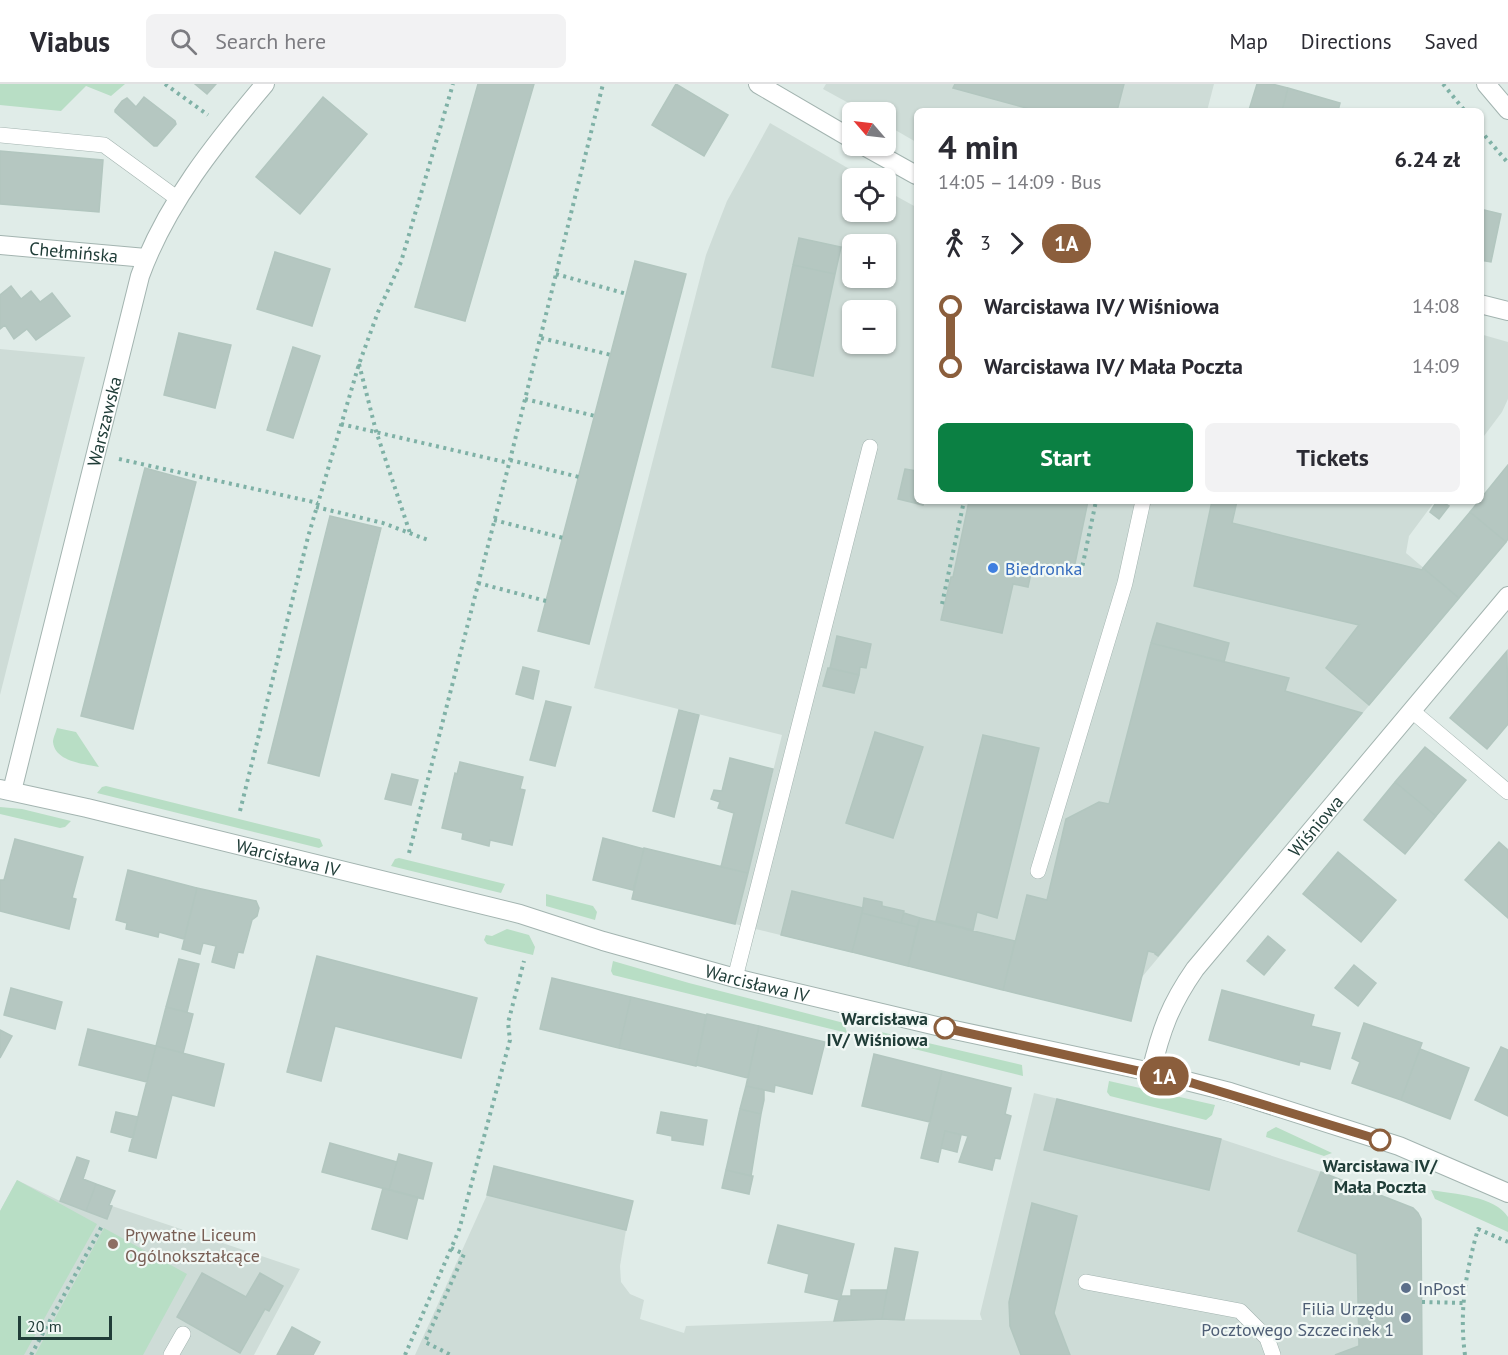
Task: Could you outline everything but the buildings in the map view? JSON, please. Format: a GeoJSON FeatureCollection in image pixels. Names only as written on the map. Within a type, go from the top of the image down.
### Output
{"type":"FeatureCollection","features":[{"type":"Feature","properties":{"kind":"street","name":"Warszawska"},"geometry":{"type":"LineString","coordinates":[[6,790],[146,258],[160,228],[178,199],[216,144],[265,84]]}},
{"type":"Feature","properties":{"kind":"street"},"geometry":{"type":"LineString","coordinates":[[758,84],[842,133]]}},
{"type":"Feature","properties":{"kind":"street"},"geometry":{"type":"LineString","coordinates":[[1486,84],[1508,110]]}},
{"type":"Feature","properties":{"kind":"street"},"geometry":{"type":"LineString","coordinates":[[882,156],[914,174]]}},
{"type":"Feature","properties":{"kind":"street","name":"Chełmińska"},"geometry":{"type":"LineString","coordinates":[[0,245],[146,258]]}},
{"type":"Feature","properties":{"kind":"street"},"geometry":{"type":"LineString","coordinates":[[1484,305],[1508,310]]}},
{"type":"Feature","properties":{"kind":"street","name":"Wiśniowa"},"geometry":{"type":"LineString","coordinates":[[1151,1072],[1167,1015],[1195,969],[1508,596]]}},
{"type":"Feature","properties":{"kind":"street","name":"Warcisława IV"},"geometry":{"type":"LineString","coordinates":[[6,790],[520,914],[603,941],[735,978],[1230,1092],[1399,1146],[1508,1193]]}},
{"type":"Feature","properties":{"kind":"lane"},"geometry":{"type":"LineString","coordinates":[[0,135],[104,145],[178,199]]}},
{"type":"Feature","properties":{"kind":"lane"},"geometry":{"type":"LineString","coordinates":[[735,978],[870,447]]}},
{"type":"Feature","properties":{"kind":"lane"},"geometry":{"type":"LineString","coordinates":[[1038,871],[1125,583],[1142,504]]}},
{"type":"Feature","properties":{"kind":"lane"},"geometry":{"type":"LineString","coordinates":[[1411,710],[1508,792]]}},
{"type":"Feature","properties":{"kind":"lane"},"geometry":{"type":"LineString","coordinates":[[1086,1282],[1240,1311],[1267,1338],[1273,1355]]}},
{"type":"Feature","properties":{"kind":"lane"},"geometry":{"type":"LineString","coordinates":[[171,1355],[183,1334]]}},
{"type":"Feature","properties":{"kind":"path"},"geometry":{"type":"LineString","coordinates":[[165,84],[212,118]]}},
{"type":"Feature","properties":{"kind":"path"},"geometry":{"type":"LineString","coordinates":[[240,811],[317,505],[359,364],[378,312],[401,262],[453,84]]}},
{"type":"Feature","properties":{"kind":"path"},"geometry":{"type":"LineString","coordinates":[[408,853],[541,338],[603,84]]}},
{"type":"Feature","properties":{"kind":"path"},"geometry":{"type":"LineString","coordinates":[[1443,84],[1463,108]]}},
{"type":"Feature","properties":{"kind":"path"},"geometry":{"type":"LineString","coordinates":[[1484,135],[1508,163]]}},
{"type":"Feature","properties":{"kind":"path"},"geometry":{"type":"LineString","coordinates":[[556,274],[627,294]]}},
{"type":"Feature","properties":{"kind":"path"},"geometry":{"type":"LineString","coordinates":[[541,338],[611,355]]}},
{"type":"Feature","properties":{"kind":"path"},"geometry":{"type":"LineString","coordinates":[[359,364],[376,431],[410,533]]}},
{"type":"Feature","properties":{"kind":"path"},"geometry":{"type":"LineString","coordinates":[[525,399],[595,416]]}},
{"type":"Feature","properties":{"kind":"path"},"geometry":{"type":"LineString","coordinates":[[341,424],[579,477]]}},
{"type":"Feature","properties":{"kind":"path"},"geometry":{"type":"LineString","coordinates":[[116,458],[317,505],[383,523],[428,540]]}},
{"type":"Feature","properties":{"kind":"path"},"geometry":{"type":"LineString","coordinates":[[942,604],[963,504]]}},
{"type":"Feature","properties":{"kind":"path"},"geometry":{"type":"LineString","coordinates":[[1081,573],[1095,504]]}},
{"type":"Feature","properties":{"kind":"path"},"geometry":{"type":"LineString","coordinates":[[494,520],[563,538]]}},
{"type":"Feature","properties":{"kind":"path"},"geometry":{"type":"LineString","coordinates":[[478,583],[546,601]]}},
{"type":"Feature","properties":{"kind":"path"},"geometry":{"type":"LineString","coordinates":[[405,1355],[459,1230],[510,1040],[508,1023],[524,961]]}},
{"type":"Feature","properties":{"kind":"path"},"geometry":{"type":"LineString","coordinates":[[31,1355],[102,1226]]}},
{"type":"Feature","properties":{"kind":"path"},"geometry":{"type":"LineString","coordinates":[[1465,1355],[1462,1327],[1463,1303],[1469,1260],[1478,1228],[1508,1242]]}},
{"type":"Feature","properties":{"kind":"path"},"geometry":{"type":"LineString","coordinates":[[451,1248],[464,1254],[425,1342],[451,1355]]}},
{"type":"Feature","properties":{"kind":"path"},"geometry":{"type":"LineString","coordinates":[[1422,1302],[1463,1303]]}},
{"type":"Feature","properties":{"kind":"shaded area"},"geometry":{"type":"Polygon","coordinates":[[[826,84],[1214,84],[1208,108],[914,108],[914,141],[896,130],[896,102],[847,102],[823,89],[826,84]]]}},
{"type":"Feature","properties":{"kind":"shaded area"},"geometry":{"type":"Polygon","coordinates":[[[770,123],[848,168],[842,168],[842,222],[896,222],[896,196],[914,206],[914,504],[1433,504],[1409,536],[1406,553],[1459,598],[1142,977],[1131,1021],[735,924],[782,735],[594,688],[706,255],[727,201],[770,123]]]}},
{"type":"Feature","properties":{"kind":"shaded area"},"geometry":{"type":"Polygon","coordinates":[[[1484,335],[1508,342],[1508,399],[1502,412],[1484,436],[1484,335]]]}},
{"type":"Feature","properties":{"kind":"shaded area"},"geometry":{"type":"Polygon","coordinates":[[[0,349],[85,357],[0,695],[0,349]]]}},
{"type":"Feature","properties":{"kind":"shaded area"},"geometry":{"type":"Polygon","coordinates":[[[1034,1093],[1221,1139],[1321,1172],[1413,1208],[1421,1219],[1422,1355],[415,1355],[487,1195],[626,1230],[620,1266],[621,1282],[630,1294],[644,1300],[640,1319],[684,1333],[686,1326],[882,1319],[982,1320],[980,1314],[1034,1093]]]}},
{"type":"Feature","properties":{"kind":"shaded area","name":"Prywatne Liceum Ogólnokształcące"},"geometry":{"type":"Polygon","coordinates":[[[17,1180],[60,1201],[107,1219],[112,1206],[300,1269],[254,1355],[0,1355],[0,1211],[17,1180]]]}},
{"type":"Feature","properties":{"kind":"green space"},"geometry":{"type":"Polygon","coordinates":[[[0,84],[125,84],[111,96],[86,86],[61,111],[0,105],[0,84]]]}},
{"type":"Feature","properties":{"kind":"green space"},"geometry":{"type":"Polygon","coordinates":[[[57,728],[76,732],[99,767],[72,761],[59,754],[53,742],[57,728]]]}},
{"type":"Feature","properties":{"kind":"green space"},"geometry":{"type":"Polygon","coordinates":[[[106,786],[320,839],[323,846],[319,848],[97,793],[106,786]]]}},
{"type":"Feature","properties":{"kind":"green space"},"geometry":{"type":"Polygon","coordinates":[[[0,807],[22,809],[71,821],[65,827],[60,828],[0,814],[0,807]]]}},
{"type":"Feature","properties":{"kind":"green space"},"geometry":{"type":"Polygon","coordinates":[[[399,858],[505,884],[501,893],[391,866],[395,859],[399,858]]]}},
{"type":"Feature","properties":{"kind":"green space"},"geometry":{"type":"Polygon","coordinates":[[[546,894],[593,906],[597,912],[595,920],[546,906],[546,894]]]}},
{"type":"Feature","properties":{"kind":"green space"},"geometry":{"type":"Polygon","coordinates":[[[507,929],[529,935],[535,947],[533,955],[487,944],[484,940],[486,935],[492,936],[507,929]]]}},
{"type":"Feature","properties":{"kind":"green space"},"geometry":{"type":"Polygon","coordinates":[[[613,961],[844,1023],[847,1033],[613,975],[611,971],[613,961]]]}},
{"type":"Feature","properties":{"kind":"green space"},"geometry":{"type":"Polygon","coordinates":[[[881,1032],[1022,1065],[1023,1076],[870,1038],[881,1032]]]}},
{"type":"Feature","properties":{"kind":"green space"},"geometry":{"type":"Polygon","coordinates":[[[1109,1081],[1215,1105],[1212,1115],[1206,1120],[1110,1096],[1107,1092],[1109,1081]]]}},
{"type":"Feature","properties":{"kind":"green space"},"geometry":{"type":"Polygon","coordinates":[[[1276,1127],[1332,1153],[1324,1156],[1266,1137],[1267,1132],[1276,1127]]]}},
{"type":"Feature","properties":{"kind":"green space"},"geometry":{"type":"Polygon","coordinates":[[[17,1180],[97,1224],[24,1355],[0,1355],[0,1211],[17,1180]]]}},
{"type":"Feature","properties":{"kind":"green space"},"geometry":{"type":"Polygon","coordinates":[[[1431,1190],[1473,1197],[1494,1204],[1508,1217],[1508,1232],[1435,1199],[1431,1190]]]}},
{"type":"Feature","properties":{"kind":"green space"},"geometry":{"type":"Polygon","coordinates":[[[104,1228],[187,1274],[143,1355],[35,1355],[104,1228]]]}},
{"type":"Feature","properties":{"kind":"bus line","name":"1A"},"geometry":{"type":"LineString","coordinates":[[945,1028],[1151,1072],[1230,1092],[1380,1140]]}},
{"type":"Feature","properties":{"kind":"place","name":"Biedronka"},"geometry":{"type":"Point","coordinates":[993,568]}},
{"type":"Feature","properties":{"kind":"place","name":"Warcisława IV/ Wiśniowa"},"geometry":{"type":"Point","coordinates":[945,1028]}},
{"type":"Feature","properties":{"kind":"place","name":"Warcisława IV/ Mała Poczta"},"geometry":{"type":"Point","coordinates":[1380,1140]}},
{"type":"Feature","properties":{"kind":"place","name":"Prywatne Liceum Ogólnokształcące"},"geometry":{"type":"Point","coordinates":[113,1244]}},
{"type":"Feature","properties":{"kind":"place","name":"InPost"},"geometry":{"type":"Point","coordinates":[1406,1288]}},
{"type":"Feature","properties":{"kind":"place","name":"Filia Urzędu Pocztowego Szczecinek 1"},"geometry":{"type":"Point","coordinates":[1406,1318]}}]}
